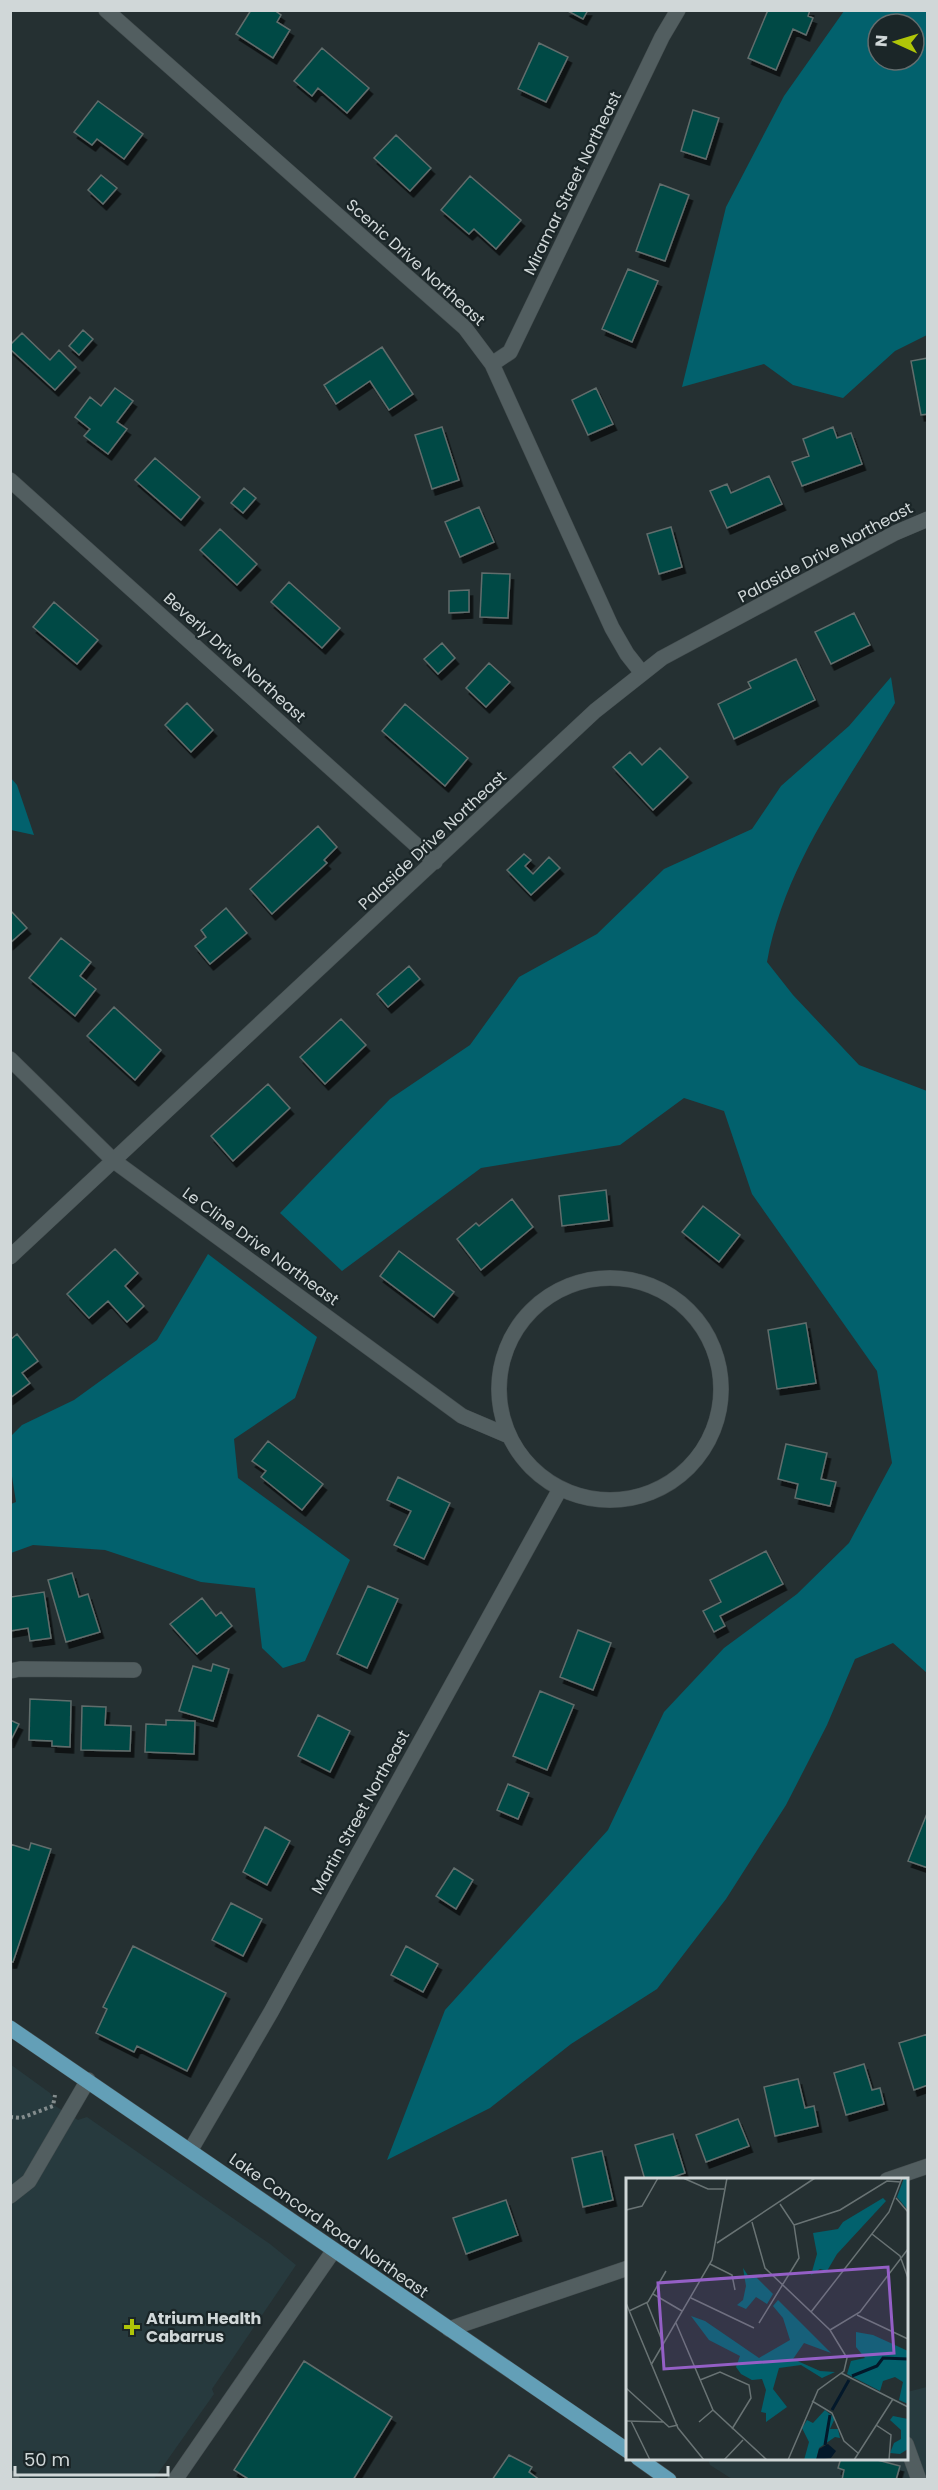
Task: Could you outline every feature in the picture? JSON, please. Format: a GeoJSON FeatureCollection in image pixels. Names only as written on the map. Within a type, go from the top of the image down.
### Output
{"type":"FeatureCollection","features":[{"type":"Feature","properties":{"kind":"main road","name":"Lake Concord Road Northeast"},"geometry":{"type":"LineString","coordinates":[[10,2028],[626,2450]]}},
{"type":"Feature","properties":{"kind":"main road"},"geometry":{"type":"LineString","coordinates":[[640,2460],[662,2478]]}},
{"type":"Feature","properties":{"kind":"street","name":"Scenic Drive Northeast"},"geometry":{"type":"LineString","coordinates":[[106,10],[465,328],[492,364],[612,628],[627,654],[642,673]]}},
{"type":"Feature","properties":{"kind":"street","name":"Miramar Street Northeast"},"geometry":{"type":"LineString","coordinates":[[492,364],[510,352],[662,37],[678,10]]}},
{"type":"Feature","properties":{"kind":"street","name":"Beverly Drive Northeast"},"geometry":{"type":"LineString","coordinates":[[10,480],[435,862]]}},
{"type":"Feature","properties":{"kind":"street","name":"Palaside Drive Northeast"},"geometry":{"type":"LineString","coordinates":[[10,1257],[595,711],[642,673],[663,658],[794,587],[895,533],[927,519]]}},
{"type":"Feature","properties":{"kind":"street","name":"Le Cline Drive Northeast"},"geometry":{"type":"LineString","coordinates":[[10,1059],[114,1161],[462,1416],[509,1436]]}},
{"type":"Feature","properties":{"kind":"street"},"geometry":{"type":"LineString","coordinates":[[622,1277],[670,1294],[691,1311],[706,1332],[717,1356],[721,1382],[720,1408],[716,1425],[699,1456],[684,1473],[646,1495],[603,1500],[581,1497],[560,1489],[540,1475],[522,1457],[509,1436],[501,1411],[499,1385],[503,1359],[512,1335],[527,1314],[547,1296],[570,1284],[595,1278],[622,1277]]}},
{"type":"Feature","properties":{"kind":"street","name":"Martin Street Northeast"},"geometry":{"type":"LineString","coordinates":[[190,2151],[271,2012],[560,1489]]}},
{"type":"Feature","properties":{"kind":"street"},"geometry":{"type":"LineString","coordinates":[[10,1671],[20,1669],[134,1670]]}},
{"type":"Feature","properties":{"kind":"street"},"geometry":{"type":"LineString","coordinates":[[10,2196],[29,2181],[88,2080]]}},
{"type":"Feature","properties":{"kind":"street"},"geometry":{"type":"LineString","coordinates":[[892,2178],[927,2166]]}},
{"type":"Feature","properties":{"kind":"street"},"geometry":{"type":"LineString","coordinates":[[176,2480],[334,2250]]}},
{"type":"Feature","properties":{"kind":"street"},"geometry":{"type":"LineString","coordinates":[[448,2329],[626,2268]]}},
{"type":"Feature","properties":{"kind":"street"},"geometry":{"type":"LineString","coordinates":[[908,2449],[920,2480]]}},
{"type":"Feature","properties":{"kind":"path"},"geometry":{"type":"LineString","coordinates":[[10,2117],[21,2118],[52,2106],[55,2095]]}},
{"type":"Feature","properties":{"kind":"shaded area"},"geometry":{"type":"Polygon","coordinates":[[[844,11],[927,11],[927,335],[895,351],[843,398],[793,385],[764,364],[682,387],[726,207],[784,96],[844,11]]]}},
{"type":"Feature","properties":{"kind":"shaded area"},"geometry":{"type":"Polygon","coordinates":[[[891,677],[895,703],[837,795],[802,860],[775,927],[767,962],[793,995],[859,1065],[927,1091],[927,1673],[893,1643],[855,1659],[827,1725],[786,1805],[726,1899],[657,1989],[571,2044],[490,2108],[387,2160],[445,2010],[608,1830],[664,1712],[724,1648],[797,1594],[849,1543],[892,1463],[877,1371],[752,1194],[724,1111],[684,1098],[620,1145],[481,1168],[342,1271],[280,1213],[390,1099],[470,1045],[519,977],[597,934],[664,869],[752,829],[781,786],[849,726],[891,677]]]}},
{"type":"Feature","properties":{"kind":"shaded area"},"geometry":{"type":"Polygon","coordinates":[[[10,777],[17,785],[34,835],[11,830],[10,777]]]}},
{"type":"Feature","properties":{"kind":"shaded area"},"geometry":{"type":"Polygon","coordinates":[[[208,1254],[317,1337],[295,1398],[234,1439],[238,1478],[350,1560],[305,1661],[283,1668],[262,1648],[255,1588],[201,1582],[105,1550],[33,1545],[11,1553],[11,1504],[16,1502],[11,1470],[11,1436],[22,1425],[74,1400],[157,1340],[208,1254]]]}},
{"type":"Feature","properties":{"kind":"shaded area","name":"Atrium Health Cabarrus"},"geometry":{"type":"Polygon","coordinates":[[[10,2064],[50,2093],[53,2098],[52,2104],[78,2120],[87,2117],[270,2244],[296,2265],[212,2389],[214,2394],[154,2479],[11,2479],[10,2064]]]}},
{"type":"Feature","properties":{"kind":"shaded area"},"geometry":{"type":"Polygon","coordinates":[[[927,2387],[927,2479],[732,2479],[710,2465],[708,2460],[908,2460],[908,2392],[927,2387]]]}},
{"type":"Feature","properties":{"kind":"building"},"geometry":{"type":"Polygon","coordinates":[[[251,10],[274,10],[281,15],[277,22],[290,30],[273,58],[236,34],[251,10]]]}},
{"type":"Feature","properties":{"kind":"building"},"geometry":{"type":"Polygon","coordinates":[[[566,10],[588,10],[583,19],[566,10]]]}},
{"type":"Feature","properties":{"kind":"building"},"geometry":{"type":"Polygon","coordinates":[[[768,10],[810,10],[808,16],[813,18],[806,35],[793,29],[776,70],[748,58],[768,10]]]}},
{"type":"Feature","properties":{"kind":"building"},"geometry":{"type":"Polygon","coordinates":[[[539,43],[568,57],[546,102],[518,89],[539,43]]]}},
{"type":"Feature","properties":{"kind":"building"},"geometry":{"type":"Polygon","coordinates":[[[322,48],[369,88],[347,113],[318,88],[312,96],[294,81],[322,48]]]}},
{"type":"Feature","properties":{"kind":"building"},"geometry":{"type":"Polygon","coordinates":[[[98,101],[143,134],[124,159],[97,139],[92,145],[74,132],[98,101]]]}},
{"type":"Feature","properties":{"kind":"building"},"geometry":{"type":"Polygon","coordinates":[[[693,110],[719,118],[706,159],[681,151],[693,110]]]}},
{"type":"Feature","properties":{"kind":"building"},"geometry":{"type":"Polygon","coordinates":[[[396,135],[431,168],[410,191],[374,158],[396,135]]]}},
{"type":"Feature","properties":{"kind":"building"},"geometry":{"type":"Polygon","coordinates":[[[101,175],[117,188],[103,204],[88,190],[101,175]]]}},
{"type":"Feature","properties":{"kind":"building"},"geometry":{"type":"Polygon","coordinates":[[[470,176],[521,220],[496,249],[474,229],[469,234],[441,210],[470,176]]]}},
{"type":"Feature","properties":{"kind":"building"},"geometry":{"type":"Polygon","coordinates":[[[660,184],[689,195],[665,261],[636,251],[660,184]]]}},
{"type":"Feature","properties":{"kind":"building"},"geometry":{"type":"Polygon","coordinates":[[[628,269],[658,281],[632,342],[602,329],[628,269]]]}},
{"type":"Feature","properties":{"kind":"building"},"geometry":{"type":"Polygon","coordinates":[[[83,330],[93,339],[79,355],[69,346],[83,330]]]}},
{"type":"Feature","properties":{"kind":"building"},"geometry":{"type":"Polygon","coordinates":[[[22,333],[50,360],[59,350],[76,367],[55,390],[10,349],[10,345],[22,333]]]}},
{"type":"Feature","properties":{"kind":"building"},"geometry":{"type":"Polygon","coordinates":[[[382,347],[413,394],[389,410],[370,381],[336,404],[324,385],[382,347]]]}},
{"type":"Feature","properties":{"kind":"building"},"geometry":{"type":"Polygon","coordinates":[[[928,358],[928,414],[921,415],[911,361],[928,358]]]}},
{"type":"Feature","properties":{"kind":"building"},"geometry":{"type":"Polygon","coordinates":[[[115,388],[133,401],[117,422],[127,429],[108,454],[84,436],[90,429],[75,417],[90,397],[101,406],[115,388]]]}},
{"type":"Feature","properties":{"kind":"building"},"geometry":{"type":"Polygon","coordinates":[[[596,388],[613,424],[588,435],[572,400],[596,388]]]}},
{"type":"Feature","properties":{"kind":"building"},"geometry":{"type":"Polygon","coordinates":[[[442,427],[459,480],[432,489],[415,435],[442,427]]]}},
{"type":"Feature","properties":{"kind":"building"},"geometry":{"type":"Polygon","coordinates":[[[833,427],[837,438],[851,433],[862,464],[802,486],[792,462],[809,456],[803,439],[833,427]]]}},
{"type":"Feature","properties":{"kind":"building"},"geometry":{"type":"Polygon","coordinates":[[[155,458],[200,497],[181,520],[135,480],[155,458]]]}},
{"type":"Feature","properties":{"kind":"building"},"geometry":{"type":"Polygon","coordinates":[[[769,476],[782,504],[727,528],[710,491],[727,484],[731,493],[769,476]]]}},
{"type":"Feature","properties":{"kind":"building"},"geometry":{"type":"Polygon","coordinates":[[[244,488],[256,498],[243,513],[231,503],[244,488]]]}},
{"type":"Feature","properties":{"kind":"building"},"geometry":{"type":"Polygon","coordinates":[[[479,507],[494,542],[460,557],[445,522],[479,507]]]}},
{"type":"Feature","properties":{"kind":"building"},"geometry":{"type":"Polygon","coordinates":[[[671,527],[682,567],[659,574],[647,534],[671,527]]]}},
{"type":"Feature","properties":{"kind":"building"},"geometry":{"type":"Polygon","coordinates":[[[220,529],[257,564],[237,585],[200,550],[220,529]]]}},
{"type":"Feature","properties":{"kind":"building"},"geometry":{"type":"Polygon","coordinates":[[[482,573],[510,574],[508,618],[480,617],[482,573]]]}},
{"type":"Feature","properties":{"kind":"building"},"geometry":{"type":"Polygon","coordinates":[[[289,582],[340,628],[322,648],[271,602],[289,582]]]}},
{"type":"Feature","properties":{"kind":"building"},"geometry":{"type":"Polygon","coordinates":[[[469,590],[469,612],[449,613],[449,591],[469,590]]]}},
{"type":"Feature","properties":{"kind":"building"},"geometry":{"type":"Polygon","coordinates":[[[54,602],[98,640],[77,664],[33,627],[54,602]]]}},
{"type":"Feature","properties":{"kind":"building"},"geometry":{"type":"Polygon","coordinates":[[[854,613],[870,645],[831,664],[815,632],[854,613]]]}},
{"type":"Feature","properties":{"kind":"building"},"geometry":{"type":"Polygon","coordinates":[[[442,643],[455,658],[438,674],[424,659],[442,643]]]}},
{"type":"Feature","properties":{"kind":"building"},"geometry":{"type":"Polygon","coordinates":[[[796,659],[815,700],[734,739],[718,704],[751,688],[748,682],[796,659]]]}},
{"type":"Feature","properties":{"kind":"building"},"geometry":{"type":"Polygon","coordinates":[[[489,663],[510,682],[486,707],[466,688],[489,663]]]}},
{"type":"Feature","properties":{"kind":"building"},"geometry":{"type":"Polygon","coordinates":[[[187,703],[213,730],[191,752],[165,725],[187,703]]]}},
{"type":"Feature","properties":{"kind":"building"},"geometry":{"type":"Polygon","coordinates":[[[405,704],[468,758],[445,786],[382,731],[405,704]]]}},
{"type":"Feature","properties":{"kind":"building"},"geometry":{"type":"Polygon","coordinates":[[[660,748],[688,777],[653,810],[613,767],[630,752],[642,765],[660,748]]]}},
{"type":"Feature","properties":{"kind":"building"},"geometry":{"type":"Polygon","coordinates":[[[318,826],[337,847],[324,860],[327,863],[272,914],[250,889],[318,826]]]}},
{"type":"Feature","properties":{"kind":"building"},"geometry":{"type":"Polygon","coordinates":[[[524,854],[531,860],[525,866],[533,874],[549,857],[560,868],[531,895],[507,870],[524,854]]]}},
{"type":"Feature","properties":{"kind":"building"},"geometry":{"type":"Polygon","coordinates":[[[226,908],[247,933],[210,964],[195,946],[206,937],[201,930],[226,908]]]}},
{"type":"Feature","properties":{"kind":"building"},"geometry":{"type":"Polygon","coordinates":[[[10,910],[27,928],[10,943],[10,910]]]}},
{"type":"Feature","properties":{"kind":"building"},"geometry":{"type":"Polygon","coordinates":[[[61,938],[91,962],[80,976],[96,989],[75,1016],[29,978],[61,938]]]}},
{"type":"Feature","properties":{"kind":"building"},"geometry":{"type":"Polygon","coordinates":[[[409,966],[420,979],[388,1007],[377,994],[409,966]]]}},
{"type":"Feature","properties":{"kind":"building"},"geometry":{"type":"Polygon","coordinates":[[[114,1007],[161,1050],[135,1080],[87,1036],[114,1007]]]}},
{"type":"Feature","properties":{"kind":"building"},"geometry":{"type":"Polygon","coordinates":[[[341,1019],[366,1045],[325,1084],[300,1057],[341,1019]]]}},
{"type":"Feature","properties":{"kind":"building"},"geometry":{"type":"Polygon","coordinates":[[[268,1084],[290,1108],[233,1161],[211,1136],[268,1084]]]}},
{"type":"Feature","properties":{"kind":"building"},"geometry":{"type":"Polygon","coordinates":[[[606,1190],[609,1220],[562,1226],[559,1196],[606,1190]]]}},
{"type":"Feature","properties":{"kind":"building"},"geometry":{"type":"Polygon","coordinates":[[[512,1199],[533,1227],[481,1270],[457,1239],[476,1223],[479,1226],[512,1199]]]}},
{"type":"Feature","properties":{"kind":"building"},"geometry":{"type":"Polygon","coordinates":[[[703,1206],[740,1235],[719,1262],[682,1232],[703,1206]]]}},
{"type":"Feature","properties":{"kind":"building"},"geometry":{"type":"Polygon","coordinates":[[[115,1249],[138,1273],[125,1286],[144,1306],[127,1322],[108,1301],[89,1318],[67,1294],[115,1249]]]}},
{"type":"Feature","properties":{"kind":"building"},"geometry":{"type":"Polygon","coordinates":[[[399,1251],[454,1292],[434,1317],[380,1276],[399,1251]]]}},
{"type":"Feature","properties":{"kind":"building"},"geometry":{"type":"Polygon","coordinates":[[[806,1323],[816,1383],[777,1389],[768,1330],[806,1323]]]}},
{"type":"Feature","properties":{"kind":"building"},"geometry":{"type":"Polygon","coordinates":[[[17,1334],[38,1361],[22,1373],[30,1383],[10,1398],[10,1340],[17,1334]]]}},
{"type":"Feature","properties":{"kind":"building"},"geometry":{"type":"Polygon","coordinates":[[[268,1441],[323,1484],[302,1510],[261,1477],[266,1471],[252,1461],[268,1441]]]}},
{"type":"Feature","properties":{"kind":"building"},"geometry":{"type":"Polygon","coordinates":[[[786,1444],[827,1453],[821,1479],[836,1482],[830,1506],[795,1498],[798,1484],[778,1479],[786,1444]]]}},
{"type":"Feature","properties":{"kind":"building"},"geometry":{"type":"Polygon","coordinates":[[[398,1477],[450,1503],[424,1559],[394,1545],[411,1511],[387,1500],[398,1477]]]}},
{"type":"Feature","properties":{"kind":"building"},"geometry":{"type":"Polygon","coordinates":[[[766,1551],[783,1584],[720,1616],[725,1626],[714,1632],[703,1611],[721,1602],[710,1580],[766,1551]]]}},
{"type":"Feature","properties":{"kind":"building"},"geometry":{"type":"Polygon","coordinates":[[[72,1573],[79,1597],[88,1594],[100,1632],[66,1642],[48,1580],[72,1573]]]}},
{"type":"Feature","properties":{"kind":"building"},"geometry":{"type":"Polygon","coordinates":[[[368,1586],[398,1599],[367,1668],[337,1654],[368,1586]]]}},
{"type":"Feature","properties":{"kind":"building"},"geometry":{"type":"Polygon","coordinates":[[[44,1592],[51,1638],[30,1641],[28,1628],[10,1631],[10,1596],[44,1592]]]}},
{"type":"Feature","properties":{"kind":"building"},"geometry":{"type":"Polygon","coordinates":[[[202,1598],[216,1616],[221,1612],[232,1626],[197,1654],[170,1624],[202,1598]]]}},
{"type":"Feature","properties":{"kind":"building"},"geometry":{"type":"Polygon","coordinates":[[[578,1630],[611,1643],[593,1690],[560,1677],[578,1630]]]}},
{"type":"Feature","properties":{"kind":"building"},"geometry":{"type":"Polygon","coordinates":[[[213,1664],[229,1669],[213,1721],[179,1711],[193,1666],[211,1671],[213,1664]]]}},
{"type":"Feature","properties":{"kind":"building"},"geometry":{"type":"Polygon","coordinates":[[[540,1691],[574,1705],[547,1770],[513,1756],[540,1691]]]}},
{"type":"Feature","properties":{"kind":"building"},"geometry":{"type":"Polygon","coordinates":[[[30,1699],[71,1701],[70,1747],[52,1746],[52,1741],[29,1740],[30,1699]]]}},
{"type":"Feature","properties":{"kind":"building"},"geometry":{"type":"Polygon","coordinates":[[[82,1706],[106,1707],[105,1725],[131,1726],[130,1751],[81,1750],[82,1706]]]}},
{"type":"Feature","properties":{"kind":"building"},"geometry":{"type":"Polygon","coordinates":[[[318,1715],[350,1731],[330,1772],[298,1756],[318,1715]]]}},
{"type":"Feature","properties":{"kind":"building"},"geometry":{"type":"Polygon","coordinates":[[[10,1720],[19,1724],[10,1742],[10,1720]]]}},
{"type":"Feature","properties":{"kind":"building"},"geometry":{"type":"Polygon","coordinates":[[[166,1720],[195,1721],[194,1754],[145,1752],[146,1724],[166,1725],[166,1720]]]}},
{"type":"Feature","properties":{"kind":"building"},"geometry":{"type":"Polygon","coordinates":[[[508,1784],[529,1793],[518,1819],[497,1810],[508,1784]]]}},
{"type":"Feature","properties":{"kind":"building"},"geometry":{"type":"Polygon","coordinates":[[[928,1811],[928,1868],[908,1861],[928,1811]]]}},
{"type":"Feature","properties":{"kind":"building"},"geometry":{"type":"Polygon","coordinates":[[[265,1827],[290,1841],[267,1885],[243,1872],[265,1827]]]}},
{"type":"Feature","properties":{"kind":"building"},"geometry":{"type":"Polygon","coordinates":[[[31,1843],[51,1849],[13,1962],[10,1962],[10,1844],[29,1850],[31,1843]]]}},
{"type":"Feature","properties":{"kind":"building"},"geometry":{"type":"Polygon","coordinates":[[[454,1868],[473,1880],[456,1909],[436,1896],[454,1868]]]}},
{"type":"Feature","properties":{"kind":"building"},"geometry":{"type":"Polygon","coordinates":[[[231,1903],[262,1919],[243,1956],[212,1940],[231,1903]]]}},
{"type":"Feature","properties":{"kind":"building"},"geometry":{"type":"Polygon","coordinates":[[[133,1946],[226,1993],[187,2071],[137,2046],[134,2052],[96,2033],[107,2009],[103,2007],[133,1946]]]}},
{"type":"Feature","properties":{"kind":"building"},"geometry":{"type":"Polygon","coordinates":[[[406,1946],[438,1964],[423,1992],[391,1975],[406,1946]]]}},
{"type":"Feature","properties":{"kind":"building"},"geometry":{"type":"Polygon","coordinates":[[[928,2034],[928,2085],[914,2090],[899,2043],[928,2034]]]}},
{"type":"Feature","properties":{"kind":"building"},"geometry":{"type":"Polygon","coordinates":[[[864,2064],[872,2090],[880,2088],[884,2104],[846,2115],[834,2073],[864,2064]]]}},
{"type":"Feature","properties":{"kind":"building"},"geometry":{"type":"Polygon","coordinates":[[[798,2079],[805,2108],[814,2106],[818,2126],[775,2136],[764,2087],[798,2079]]]}},
{"type":"Feature","properties":{"kind":"building"},"geometry":{"type":"Polygon","coordinates":[[[738,2119],[749,2146],[706,2162],[696,2135],[738,2119]]]}},
{"type":"Feature","properties":{"kind":"building"},"geometry":{"type":"Polygon","coordinates":[[[673,2134],[685,2173],[670,2178],[644,2178],[635,2145],[673,2134]]]}},
{"type":"Feature","properties":{"kind":"building"},"geometry":{"type":"Polygon","coordinates":[[[602,2151],[613,2200],[583,2207],[572,2158],[602,2151]]]}},
{"type":"Feature","properties":{"kind":"building"},"geometry":{"type":"Polygon","coordinates":[[[506,2200],[518,2235],[466,2254],[453,2218],[506,2200]]]}},
{"type":"Feature","properties":{"kind":"building"},"geometry":{"type":"Polygon","coordinates":[[[304,2361],[392,2417],[353,2480],[250,2480],[234,2470],[304,2361]]]}},
{"type":"Feature","properties":{"kind":"building"},"geometry":{"type":"Polygon","coordinates":[[[509,2455],[532,2467],[529,2472],[540,2480],[492,2480],[509,2455]]]}},
{"type":"Feature","properties":{"kind":"building"},"geometry":{"type":"Polygon","coordinates":[[[840,2460],[878,2460],[900,2466],[896,2480],[842,2480],[844,2470],[838,2468],[840,2460]]]}},
{"type":"Feature","properties":{"kind":"place","name":"Atrium Health Cabarrus"},"geometry":{"type":"Point","coordinates":[132,2327]}}]}
